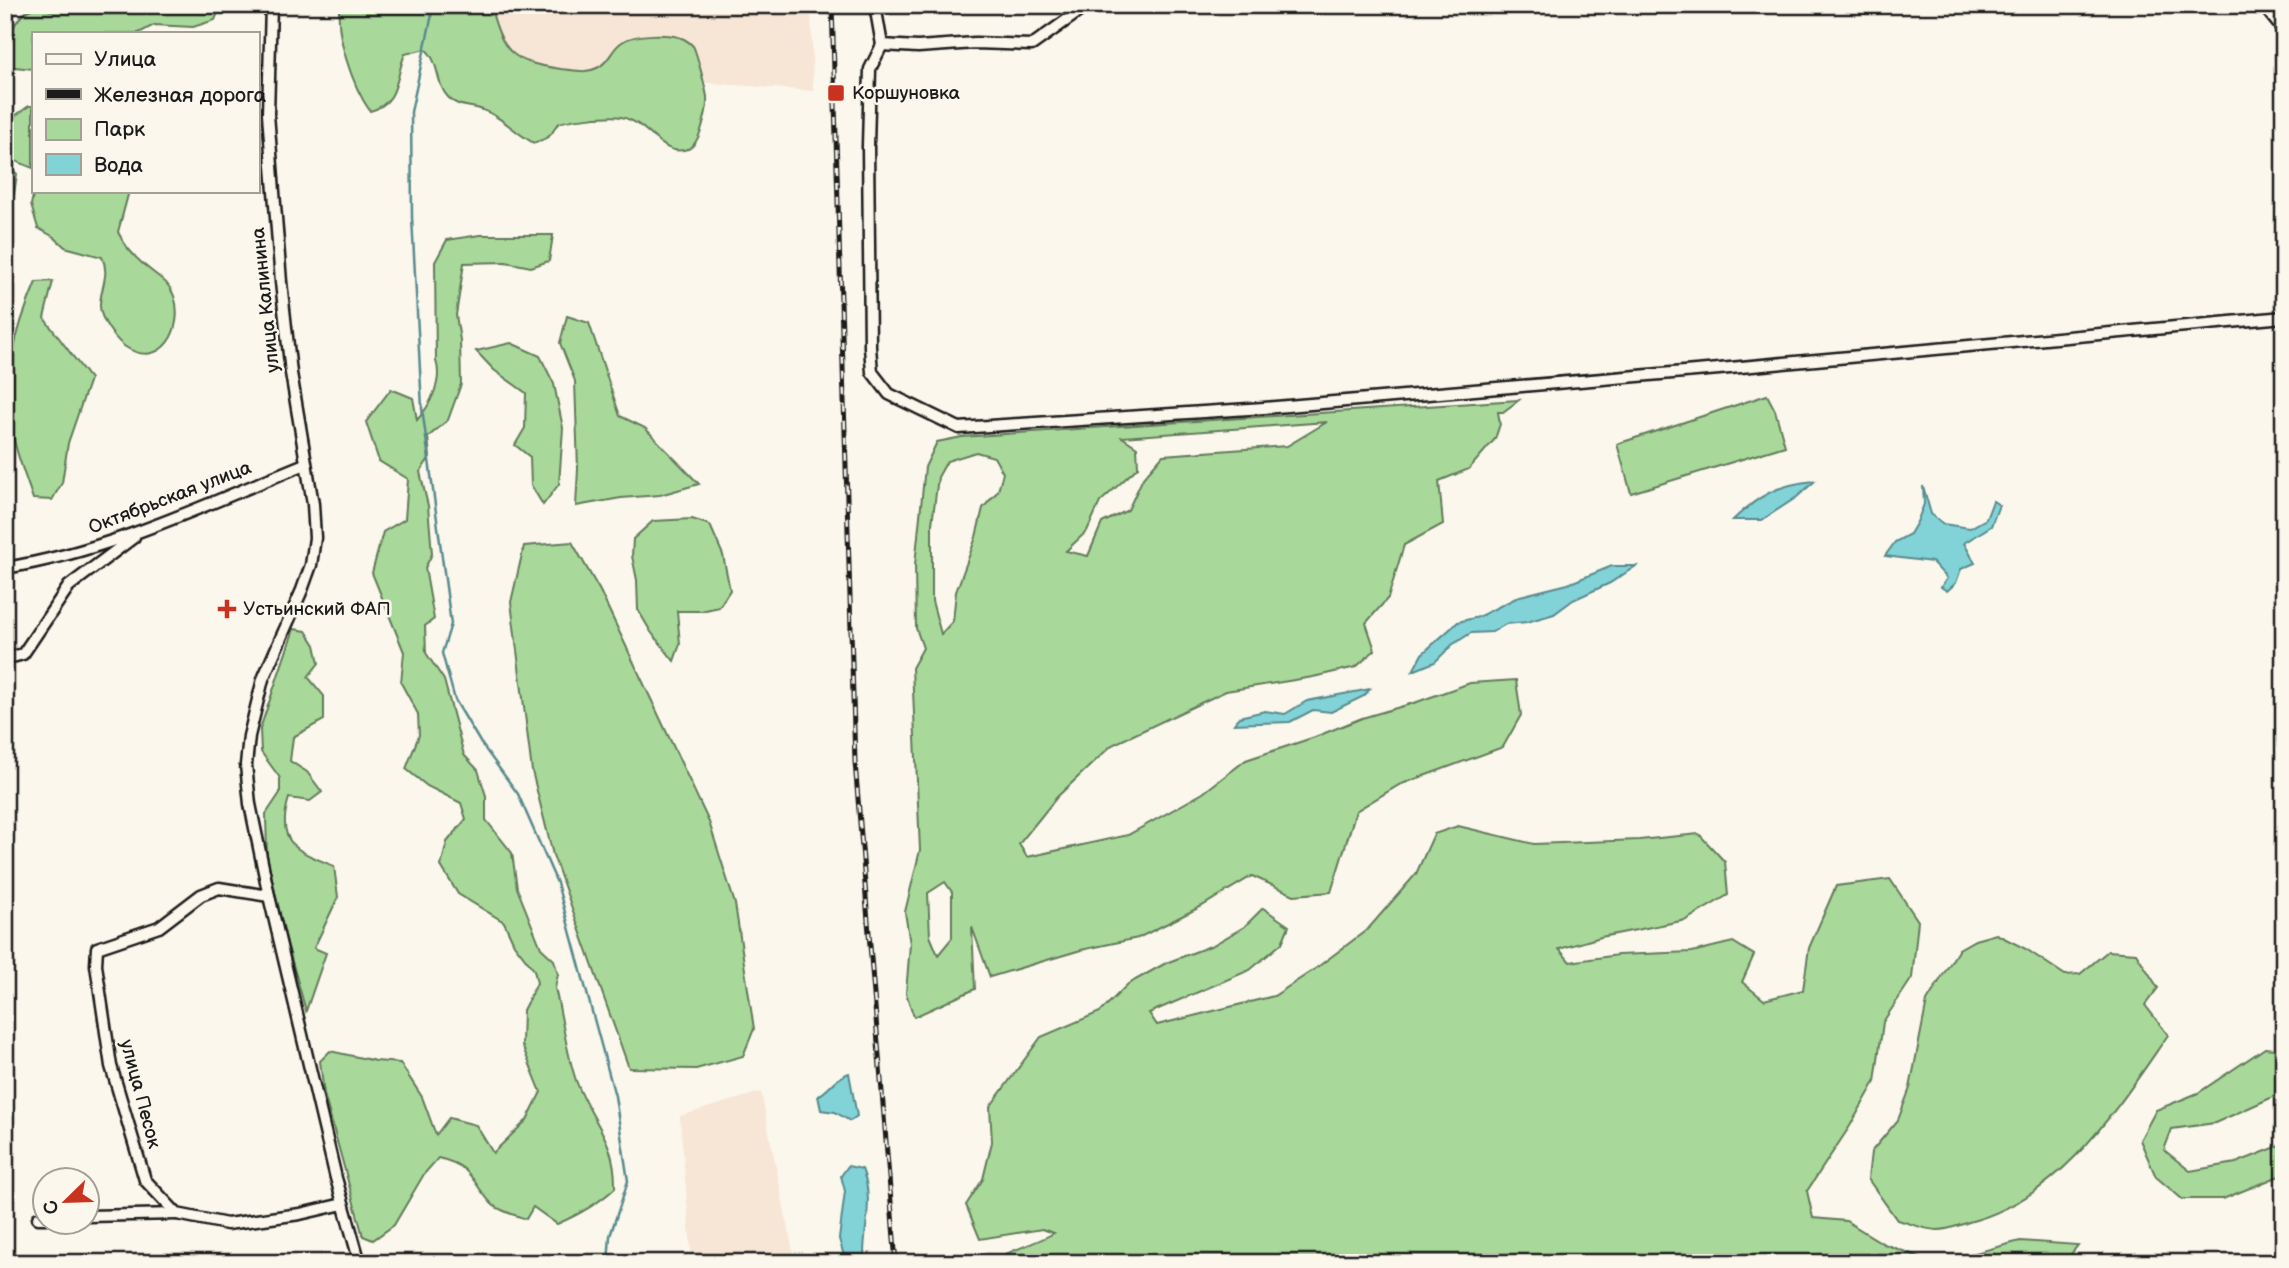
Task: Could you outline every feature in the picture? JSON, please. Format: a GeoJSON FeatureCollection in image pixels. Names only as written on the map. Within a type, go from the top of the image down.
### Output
{"type":"FeatureCollection","features":[{"type":"Feature","properties":{"kind":"street","name":"улица Калинина"},"geometry":{"type":"LineString","coordinates":[[271,5],[268,114],[281,282],[304,464]]}},
{"type":"Feature","properties":{"kind":"street"},"geometry":{"type":"LineString","coordinates":[[875,5],[882,45],[870,69],[868,146],[872,372],[889,394],[959,428],[1264,408],[2284,317]]}},
{"type":"Feature","properties":{"kind":"street"},"geometry":{"type":"LineString","coordinates":[[882,45],[1032,45],[1088,5]]}},
{"type":"Feature","properties":{"kind":"street"},"geometry":{"type":"LineString","coordinates":[[2263,5],[2284,31]]}},
{"type":"Feature","properties":{"kind":"street","name":"Октябрьская улица"},"geometry":{"type":"LineString","coordinates":[[5,568],[40,562],[140,532],[304,464]]}},
{"type":"Feature","properties":{"kind":"street"},"geometry":{"type":"LineString","coordinates":[[304,464],[314,516],[315,538],[311,565],[263,678],[249,736],[246,765],[250,804],[269,896],[343,1204],[360,1263]]}},
{"type":"Feature","properties":{"kind":"street"},"geometry":{"type":"LineString","coordinates":[[5,659],[23,654],[69,586],[140,532]]}},
{"type":"Feature","properties":{"kind":"street","name":"улица Песок"},"geometry":{"type":"LineString","coordinates":[[177,1214],[145,1180],[111,1066],[96,965],[97,948],[159,927],[201,895],[219,888],[269,896]]}},
{"type":"Feature","properties":{"kind":"street"},"geometry":{"type":"LineString","coordinates":[[102,1216],[177,1214],[227,1224],[300,1214],[343,1204]]}},
{"type":"Feature","properties":{"kind":"shaded area"},"geometry":{"type":"Polygon","coordinates":[[[471,5],[811,5],[813,91],[474,65],[471,5]]]}},
{"type":"Feature","properties":{"kind":"shaded area"},"geometry":{"type":"Polygon","coordinates":[[[761,1092],[795,1263],[692,1263],[680,1116],[761,1092]]]}},
{"type":"Feature","properties":{"kind":"green space"},"geometry":{"type":"Polygon","coordinates":[[[65,5],[202,8],[214,10],[217,15],[215,20],[193,27],[154,25],[141,32],[32,32],[32,69],[5,66],[8,40],[21,16],[36,7],[52,11],[65,5]]]}},
{"type":"Feature","properties":{"kind":"green space"},"geometry":{"type":"Polygon","coordinates":[[[340,5],[490,5],[500,34],[512,52],[531,63],[575,71],[597,68],[618,45],[628,39],[653,35],[678,37],[693,46],[698,62],[707,97],[702,126],[696,141],[688,149],[670,149],[631,120],[621,117],[562,122],[548,137],[534,143],[490,113],[452,101],[444,91],[433,60],[425,49],[405,54],[392,96],[380,107],[370,111],[357,88],[342,45],[340,5]]]}},
{"type":"Feature","properties":{"kind":"green space"},"geometry":{"type":"Polygon","coordinates":[[[32,106],[32,168],[13,160],[5,151],[5,123],[32,106]]]}},
{"type":"Feature","properties":{"kind":"green space"},"geometry":{"type":"Polygon","coordinates":[[[5,163],[17,174],[14,194],[5,200],[5,163]]]}},
{"type":"Feature","properties":{"kind":"green space"},"geometry":{"type":"Polygon","coordinates":[[[34,192],[129,192],[118,232],[135,257],[170,287],[177,308],[173,332],[159,350],[149,354],[138,353],[124,346],[112,333],[100,309],[105,275],[102,257],[65,247],[38,228],[31,205],[34,192]]]}},
{"type":"Feature","properties":{"kind":"green space"},"geometry":{"type":"Polygon","coordinates":[[[480,235],[553,235],[549,261],[531,267],[506,262],[464,263],[456,315],[460,340],[461,384],[448,420],[428,437],[430,457],[420,472],[428,506],[432,554],[425,568],[434,619],[425,626],[426,653],[444,680],[464,755],[478,770],[486,796],[486,820],[512,853],[517,888],[541,948],[554,960],[558,974],[555,988],[570,1061],[583,1097],[608,1144],[615,1188],[588,1209],[557,1224],[533,1207],[526,1219],[494,1206],[465,1170],[438,1158],[424,1174],[394,1225],[373,1240],[363,1236],[324,1094],[320,1061],[330,1051],[400,1063],[422,1097],[436,1135],[449,1118],[476,1125],[493,1153],[527,1120],[541,1092],[522,1045],[523,1010],[537,983],[534,970],[514,944],[504,922],[458,894],[441,866],[447,842],[466,819],[461,803],[427,786],[406,769],[419,735],[418,714],[401,683],[404,652],[372,573],[383,532],[405,519],[408,479],[379,461],[366,422],[391,389],[413,398],[417,420],[426,408],[438,377],[435,262],[447,240],[480,235]]]}},
{"type":"Feature","properties":{"kind":"green space"},"geometry":{"type":"Polygon","coordinates":[[[53,281],[44,318],[90,379],[68,443],[62,483],[52,500],[33,499],[14,440],[9,392],[17,336],[36,282],[53,281]]]}},
{"type":"Feature","properties":{"kind":"green space"},"geometry":{"type":"Polygon","coordinates":[[[567,316],[589,323],[620,416],[645,428],[699,484],[660,495],[576,506],[578,469],[575,381],[560,343],[567,316]]]}},
{"type":"Feature","properties":{"kind":"green space"},"geometry":{"type":"Polygon","coordinates":[[[511,343],[540,356],[554,384],[563,428],[559,484],[543,505],[531,485],[530,457],[515,445],[525,428],[526,393],[494,370],[476,351],[511,343]]]}},
{"type":"Feature","properties":{"kind":"green space"},"geometry":{"type":"Polygon","coordinates":[[[1767,395],[1775,410],[1785,446],[1631,493],[1617,444],[1767,395]]]}},
{"type":"Feature","properties":{"kind":"green space"},"geometry":{"type":"Polygon","coordinates":[[[1519,400],[1503,412],[1498,412],[1500,424],[1495,439],[1469,469],[1439,481],[1443,524],[1404,545],[1388,598],[1366,623],[1375,650],[1356,667],[1226,691],[1112,745],[1057,797],[1019,844],[1027,857],[1128,835],[1203,793],[1246,760],[1470,683],[1516,680],[1521,715],[1503,747],[1399,785],[1356,811],[1331,892],[1294,895],[1252,876],[1202,906],[1138,938],[1081,950],[990,977],[972,927],[975,989],[914,1017],[906,993],[910,944],[905,912],[920,850],[912,668],[923,648],[916,628],[915,565],[925,467],[937,442],[962,437],[1519,400]],[[1327,422],[1122,437],[1137,447],[1138,467],[1100,502],[1087,531],[1066,551],[1088,556],[1102,523],[1128,510],[1143,478],[1163,455],[1287,446],[1327,422]],[[976,452],[947,461],[938,477],[932,524],[932,601],[941,634],[953,621],[956,592],[976,537],[983,508],[998,491],[1003,473],[994,457],[976,452]],[[945,882],[928,893],[930,936],[938,955],[952,938],[952,892],[945,882]]]}},
{"type":"Feature","properties":{"kind":"green space"},"geometry":{"type":"Polygon","coordinates":[[[692,519],[710,525],[723,555],[730,590],[719,607],[701,611],[677,611],[680,644],[674,661],[638,610],[637,580],[632,556],[633,539],[653,521],[692,519]]]}},
{"type":"Feature","properties":{"kind":"green space"},"geometry":{"type":"Polygon","coordinates":[[[572,542],[600,591],[709,822],[735,904],[754,1029],[743,1056],[696,1069],[629,1068],[553,855],[532,771],[511,602],[524,546],[572,542]]]}},
{"type":"Feature","properties":{"kind":"green space"},"geometry":{"type":"Polygon","coordinates":[[[294,629],[306,631],[315,645],[319,663],[308,677],[324,696],[324,720],[293,737],[290,761],[307,772],[322,792],[310,801],[289,798],[285,825],[287,835],[299,850],[334,866],[338,897],[314,948],[326,953],[306,1011],[283,929],[267,855],[266,814],[280,793],[280,778],[261,752],[260,729],[294,629]]]}},
{"type":"Feature","properties":{"kind":"green space"},"geometry":{"type":"Polygon","coordinates":[[[1458,826],[1534,844],[1639,840],[1699,834],[1725,862],[1728,895],[1686,920],[1601,937],[1559,949],[1570,962],[1618,955],[1692,952],[1733,942],[1754,955],[1742,982],[1764,1000],[1803,990],[1809,948],[1836,886],[1890,879],[1918,921],[1912,978],[1883,1022],[1875,1082],[1807,1191],[1813,1218],[1846,1221],[1884,1244],[1936,1263],[988,1263],[1054,1233],[1042,1229],[980,1239],[966,1205],[983,1179],[992,1142],[990,1107],[1041,1037],[1100,1012],[1128,984],[1166,963],[1213,945],[1244,927],[1263,908],[1289,926],[1282,943],[1250,970],[1149,1013],[1157,1025],[1274,996],[1368,929],[1416,874],[1434,834],[1458,826]]]}},
{"type":"Feature","properties":{"kind":"green space"},"geometry":{"type":"Polygon","coordinates":[[[1996,934],[2026,949],[2065,975],[2080,974],[2108,951],[2136,953],[2158,988],[2145,1005],[2168,1035],[2107,1120],[2059,1172],[2032,1193],[2002,1210],[1958,1226],[1928,1229],[1897,1220],[1868,1179],[1871,1152],[1898,1120],[1910,1088],[1927,1001],[1959,949],[1975,940],[1996,934]]]}},
{"type":"Feature","properties":{"kind":"green space"},"geometry":{"type":"Polygon","coordinates":[[[2265,1048],[2284,1050],[2284,1092],[2215,1123],[2172,1129],[2164,1150],[2190,1171],[2236,1163],[2284,1144],[2284,1174],[2223,1199],[2182,1199],[2156,1177],[2140,1140],[2156,1110],[2198,1093],[2265,1048]]]}},
{"type":"Feature","properties":{"kind":"green space"},"geometry":{"type":"Polygon","coordinates":[[[2020,1241],[2078,1245],[2064,1263],[1938,1263],[2020,1241]]]}},
{"type":"Feature","properties":{"kind":"water"},"geometry":{"type":"Polygon","coordinates":[[[1815,481],[1797,497],[1762,520],[1733,520],[1770,492],[1815,481]]]}},
{"type":"Feature","properties":{"kind":"water"},"geometry":{"type":"Polygon","coordinates":[[[1923,486],[1931,514],[1943,524],[1970,528],[1986,519],[1993,501],[1999,505],[1991,526],[1964,543],[1975,563],[1961,569],[1956,583],[1947,591],[1941,587],[1947,578],[1932,562],[1885,556],[1895,542],[1910,534],[1917,522],[1924,504],[1923,486]]]}},
{"type":"Feature","properties":{"kind":"water"},"geometry":{"type":"Polygon","coordinates":[[[1612,566],[1636,566],[1610,583],[1573,600],[1554,614],[1527,622],[1506,624],[1492,632],[1471,633],[1452,645],[1435,662],[1413,671],[1422,654],[1458,622],[1478,617],[1520,596],[1568,584],[1612,566]]]}},
{"type":"Feature","properties":{"kind":"water"},"geometry":{"type":"Polygon","coordinates":[[[1370,689],[1364,696],[1331,712],[1313,710],[1290,722],[1234,724],[1239,717],[1265,711],[1285,714],[1307,701],[1370,689]]]}},
{"type":"Feature","properties":{"kind":"water"},"geometry":{"type":"Polygon","coordinates":[[[849,1073],[857,1116],[850,1121],[835,1112],[821,1110],[818,1096],[849,1073]]]}},
{"type":"Feature","properties":{"kind":"water"},"geometry":{"type":"Polygon","coordinates":[[[848,1166],[862,1169],[867,1191],[864,1255],[856,1263],[845,1259],[839,1239],[845,1191],[841,1176],[848,1166]]]}},
{"type":"Feature","properties":{"kind":"waterway"},"geometry":{"type":"LineString","coordinates":[[434,5],[411,112],[412,217],[422,408],[451,624],[442,653],[455,700],[480,742],[518,794],[557,883],[615,1096],[628,1181],[610,1236],[608,1263]]}},
{"type":"Feature","properties":{"kind":"railway"},"geometry":{"type":"LineString","coordinates":[[832,5],[855,762],[896,1263]]}},
{"type":"Feature","properties":{"kind":"place","name":"Коршуновка"},"geometry":{"type":"Point","coordinates":[836,93]}},
{"type":"Feature","properties":{"kind":"place","name":"Устьинский ФАП"},"geometry":{"type":"Point","coordinates":[227,609]}}]}
